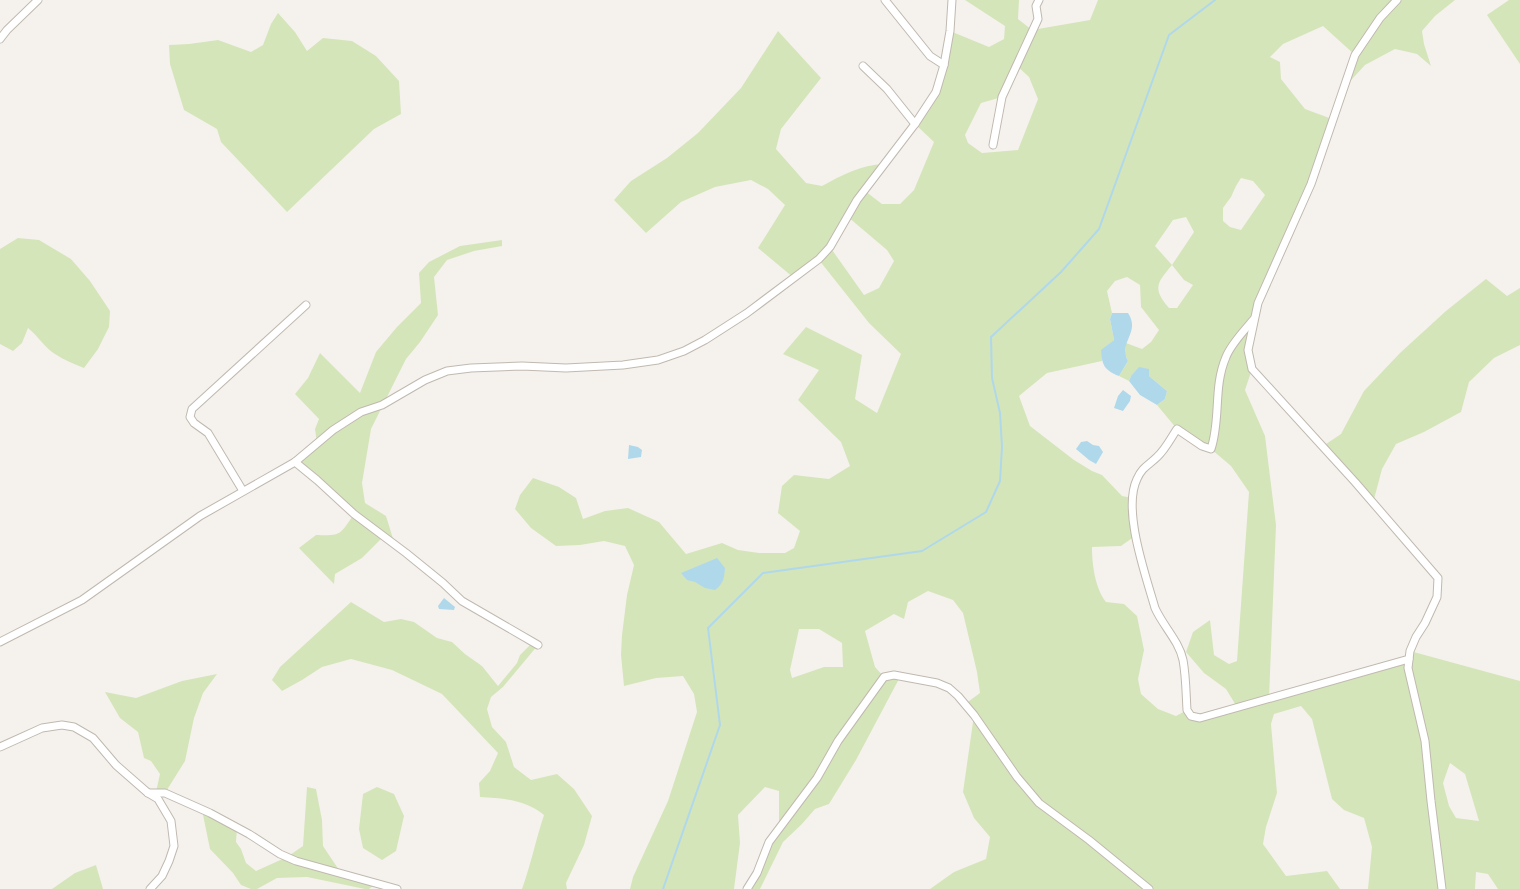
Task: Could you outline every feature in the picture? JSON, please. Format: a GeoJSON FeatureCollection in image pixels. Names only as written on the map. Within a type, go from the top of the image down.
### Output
{"type":"FeatureCollection","features":[{"type":"Feature","properties":{"kind":"street"},"geometry":{"type":"LineString","coordinates":[[0,39],[7,30],[38,0]]}},
{"type":"Feature","properties":{"kind":"street"},"geometry":{"type":"LineString","coordinates":[[885,0],[930,56],[944,65]]}},
{"type":"Feature","properties":{"kind":"street"},"geometry":{"type":"LineString","coordinates":[[0,642],[82,600],[200,516],[295,462],[333,430],[361,412],[382,405],[425,380],[447,371],[471,368],[522,366],[566,368],[623,365],[658,360],[684,351],[705,340],[748,313],[819,259],[830,247],[857,200],[915,124],[936,92],[944,65],[950,31],[952,0]]}},
{"type":"Feature","properties":{"kind":"street"},"geometry":{"type":"LineString","coordinates":[[993,144],[1002,97],[1038,19],[1036,6],[1039,0]]}},
{"type":"Feature","properties":{"kind":"street"},"geometry":{"type":"LineString","coordinates":[[1397,0],[1380,18],[1355,55],[1311,184],[1258,303],[1248,350],[1252,369],[1355,482],[1438,578],[1437,597],[1434,606],[1416,637],[1410,652],[1408,668],[1425,741],[1430,801],[1442,889]]}},
{"type":"Feature","properties":{"kind":"street"},"geometry":{"type":"LineString","coordinates":[[863,66],[887,89],[915,124]]}},
{"type":"Feature","properties":{"kind":"street"},"geometry":{"type":"LineString","coordinates":[[243,491],[208,433],[194,423],[190,417],[192,409],[306,306]]}},
{"type":"Feature","properties":{"kind":"street"},"geometry":{"type":"LineString","coordinates":[[1255,318],[1226,356],[1219,380],[1215,437],[1211,449],[1202,446],[1177,430],[1158,457],[1143,468],[1136,480],[1133,514],[1135,536],[1155,608],[1175,640],[1183,660],[1187,710],[1191,716],[1200,718],[1409,659]]}},
{"type":"Feature","properties":{"kind":"street"},"geometry":{"type":"LineString","coordinates":[[295,462],[354,514],[406,553],[462,600],[538,645]]}},
{"type":"Feature","properties":{"kind":"street"},"geometry":{"type":"LineString","coordinates":[[747,889],[757,873],[769,842],[817,778],[838,741],[884,677],[894,675],[937,683],[949,688],[974,715],[1017,777],[1038,803],[1089,840],[1149,889]]}},
{"type":"Feature","properties":{"kind":"street"},"geometry":{"type":"LineString","coordinates":[[0,747],[42,728],[62,725],[74,727],[93,738],[116,765],[148,793],[158,799],[171,821],[174,846],[169,862],[162,876],[150,889]]}},
{"type":"Feature","properties":{"kind":"street"},"geometry":{"type":"LineString","coordinates":[[148,793],[164,793],[210,813],[249,834],[280,854],[296,861],[397,889]]}},
{"type":"Feature","properties":{"kind":"green space"},"geometry":{"type":"Polygon","coordinates":[[[965,0],[1019,0],[1018,19],[1032,30],[1090,20],[1098,0],[1455,0],[1435,16],[1422,31],[1424,44],[1431,66],[1417,54],[1395,49],[1365,65],[1342,90],[1355,55],[1323,26],[1283,44],[1270,57],[1280,62],[1281,79],[1305,109],[1332,119],[1311,184],[1258,303],[1248,350],[1252,369],[1245,390],[1265,436],[1276,525],[1269,698],[1409,659],[1410,651],[1520,681],[1520,889],[1498,889],[1488,874],[1476,872],[1475,889],[1368,889],[1372,847],[1364,818],[1344,810],[1332,799],[1312,719],[1301,706],[1274,714],[1271,724],[1277,793],[1266,827],[1263,844],[1286,876],[1327,871],[1340,889],[930,889],[954,872],[986,859],[990,837],[974,818],[963,792],[974,715],[965,704],[980,693],[977,672],[963,613],[953,600],[928,591],[908,602],[904,619],[894,614],[865,631],[875,667],[884,677],[900,677],[856,760],[829,804],[815,809],[783,842],[760,889],[747,889],[779,828],[779,791],[765,787],[738,815],[740,843],[734,889],[630,889],[633,877],[668,801],[697,712],[694,694],[683,676],[656,678],[624,686],[621,655],[622,635],[627,595],[634,565],[625,546],[604,541],[580,545],[556,546],[531,528],[515,509],[520,495],[533,478],[559,487],[576,498],[583,519],[605,511],[628,508],[659,522],[686,554],[722,543],[738,550],[759,553],[785,553],[794,548],[800,531],[778,513],[782,486],[794,475],[829,479],[850,466],[841,442],[798,400],[819,370],[783,354],[806,327],[862,355],[855,399],[877,413],[901,354],[869,323],[819,260],[794,278],[758,248],[785,205],[768,189],[751,180],[715,187],[681,202],[646,233],[614,200],[631,181],[667,158],[698,133],[741,88],[778,31],[821,78],[781,129],[776,149],[806,183],[822,186],[844,174],[860,168],[884,164],[865,191],[882,204],[900,204],[914,190],[934,142],[915,124],[936,92],[950,31],[989,47],[1004,39],[1005,26],[965,0]],[[1016,65],[1002,97],[981,103],[965,135],[968,143],[982,153],[1018,150],[1038,99],[1029,77],[1016,65]],[[1241,178],[1231,197],[1223,208],[1223,221],[1230,227],[1241,230],[1265,195],[1253,181],[1241,178]],[[848,217],[830,247],[864,295],[879,288],[894,261],[887,250],[848,217]],[[1186,217],[1173,220],[1155,246],[1172,265],[1194,232],[1186,217]],[[1172,265],[1160,281],[1158,286],[1160,295],[1169,308],[1177,308],[1193,285],[1184,280],[1172,265]],[[1127,277],[1115,281],[1107,291],[1112,313],[1110,319],[1114,340],[1102,350],[1102,361],[1047,373],[1019,396],[1030,426],[1074,460],[1102,475],[1122,496],[1133,498],[1135,536],[1121,546],[1092,547],[1094,568],[1099,590],[1106,602],[1124,604],[1137,616],[1144,650],[1138,679],[1141,694],[1158,709],[1176,716],[1187,710],[1200,718],[1237,707],[1226,689],[1204,673],[1186,652],[1193,632],[1210,620],[1214,655],[1229,664],[1237,661],[1249,492],[1231,466],[1211,449],[1177,429],[1157,405],[1165,399],[1167,391],[1149,376],[1131,376],[1129,381],[1119,376],[1128,361],[1125,354],[1126,343],[1142,349],[1151,342],[1159,330],[1141,307],[1140,285],[1127,277]],[[799,629],[790,670],[792,678],[824,667],[843,667],[842,643],[819,629],[799,629]],[[1450,763],[1443,783],[1449,806],[1456,818],[1479,821],[1465,774],[1450,763]]]}},
{"type":"Feature","properties":{"kind":"green space"},"geometry":{"type":"Polygon","coordinates":[[[1509,0],[1520,0],[1520,64],[1487,15],[1509,0]]]}},
{"type":"Feature","properties":{"kind":"green space"},"geometry":{"type":"Polygon","coordinates":[[[278,13],[295,32],[307,51],[323,38],[352,41],[376,56],[399,81],[401,114],[374,129],[287,212],[221,142],[217,129],[184,110],[170,64],[169,45],[218,40],[251,52],[263,45],[271,24],[278,13]]]}},
{"type":"Feature","properties":{"kind":"green space"},"geometry":{"type":"Polygon","coordinates":[[[18,238],[39,240],[71,259],[90,281],[110,311],[109,327],[98,349],[84,368],[65,360],[51,351],[28,328],[22,343],[13,351],[0,344],[0,249],[18,238]]]}},
{"type":"Feature","properties":{"kind":"green space"},"geometry":{"type":"Polygon","coordinates":[[[502,240],[502,246],[474,251],[447,260],[434,277],[438,315],[420,342],[406,359],[371,429],[362,483],[365,503],[386,516],[395,545],[384,536],[362,558],[335,574],[334,584],[299,548],[316,535],[331,535],[339,533],[354,514],[295,462],[317,443],[315,429],[319,419],[295,394],[308,378],[320,353],[360,393],[376,352],[397,327],[421,303],[419,273],[429,262],[460,246],[502,240]]]}},
{"type":"Feature","properties":{"kind":"green space"},"geometry":{"type":"Polygon","coordinates":[[[1486,279],[1507,296],[1520,288],[1520,345],[1494,358],[1469,382],[1461,412],[1424,432],[1396,444],[1382,469],[1373,503],[1323,446],[1341,434],[1364,391],[1400,353],[1446,311],[1486,279]]]}},
{"type":"Feature","properties":{"kind":"green space"},"geometry":{"type":"Polygon","coordinates":[[[351,602],[384,622],[401,619],[414,622],[437,638],[452,642],[465,654],[482,666],[498,686],[517,663],[520,655],[533,642],[538,645],[503,687],[491,697],[487,709],[492,727],[506,742],[514,767],[531,780],[557,774],[574,789],[592,816],[584,845],[566,883],[567,889],[522,889],[544,815],[529,806],[514,801],[480,797],[479,783],[490,771],[498,753],[442,694],[392,670],[351,659],[322,667],[282,691],[272,680],[280,667],[351,602]]]}},
{"type":"Feature","properties":{"kind":"green space"},"geometry":{"type":"Polygon","coordinates":[[[217,674],[203,693],[194,718],[185,761],[165,793],[156,792],[160,774],[151,761],[144,758],[138,732],[120,718],[105,692],[136,698],[182,681],[217,674]]]}},
{"type":"Feature","properties":{"kind":"green space"},"geometry":{"type":"Polygon","coordinates":[[[307,787],[316,789],[322,820],[323,846],[341,873],[377,883],[369,889],[307,877],[277,878],[257,889],[251,889],[241,885],[233,873],[210,849],[202,810],[237,828],[236,842],[241,849],[246,863],[256,871],[287,857],[303,846],[307,787]]]}},
{"type":"Feature","properties":{"kind":"green space"},"geometry":{"type":"Polygon","coordinates":[[[377,787],[394,794],[404,816],[396,851],[382,860],[363,848],[359,829],[363,794],[377,787]]]}},
{"type":"Feature","properties":{"kind":"green space"},"geometry":{"type":"Polygon","coordinates":[[[96,865],[103,889],[52,889],[75,873],[96,865]]]}},
{"type":"Feature","properties":{"kind":"water"},"geometry":{"type":"Polygon","coordinates":[[[1112,313],[1128,313],[1132,326],[1126,348],[1128,361],[1119,376],[1107,369],[1103,363],[1101,355],[1101,350],[1114,340],[1110,319],[1112,313]]]}},
{"type":"Feature","properties":{"kind":"water"},"geometry":{"type":"Polygon","coordinates":[[[1139,367],[1149,369],[1149,376],[1167,391],[1165,399],[1157,405],[1140,395],[1129,381],[1131,376],[1139,367]]]}},
{"type":"Feature","properties":{"kind":"water"},"geometry":{"type":"Polygon","coordinates":[[[1123,390],[1131,396],[1130,401],[1123,411],[1114,408],[1118,396],[1123,390]]]}},
{"type":"Feature","properties":{"kind":"water"},"geometry":{"type":"Polygon","coordinates":[[[1087,441],[1093,445],[1099,446],[1103,452],[1096,464],[1076,449],[1081,442],[1087,441]]]}},
{"type":"Feature","properties":{"kind":"water"},"geometry":{"type":"Polygon","coordinates":[[[629,445],[638,447],[642,450],[641,457],[628,459],[629,445]]]}},
{"type":"Feature","properties":{"kind":"water"},"geometry":{"type":"Polygon","coordinates":[[[717,558],[725,568],[723,580],[715,590],[705,588],[695,582],[687,580],[681,573],[717,558]]]}},
{"type":"Feature","properties":{"kind":"water"},"geometry":{"type":"Polygon","coordinates":[[[444,598],[455,607],[454,610],[439,609],[438,606],[444,598]]]}},
{"type":"Feature","properties":{"kind":"waterway"},"geometry":{"type":"LineString","coordinates":[[663,889],[720,725],[708,628],[763,573],[922,551],[986,512],[1000,481],[1002,447],[1000,413],[992,378],[991,337],[1061,272],[1099,229],[1169,35],[1215,0]]}}]}
